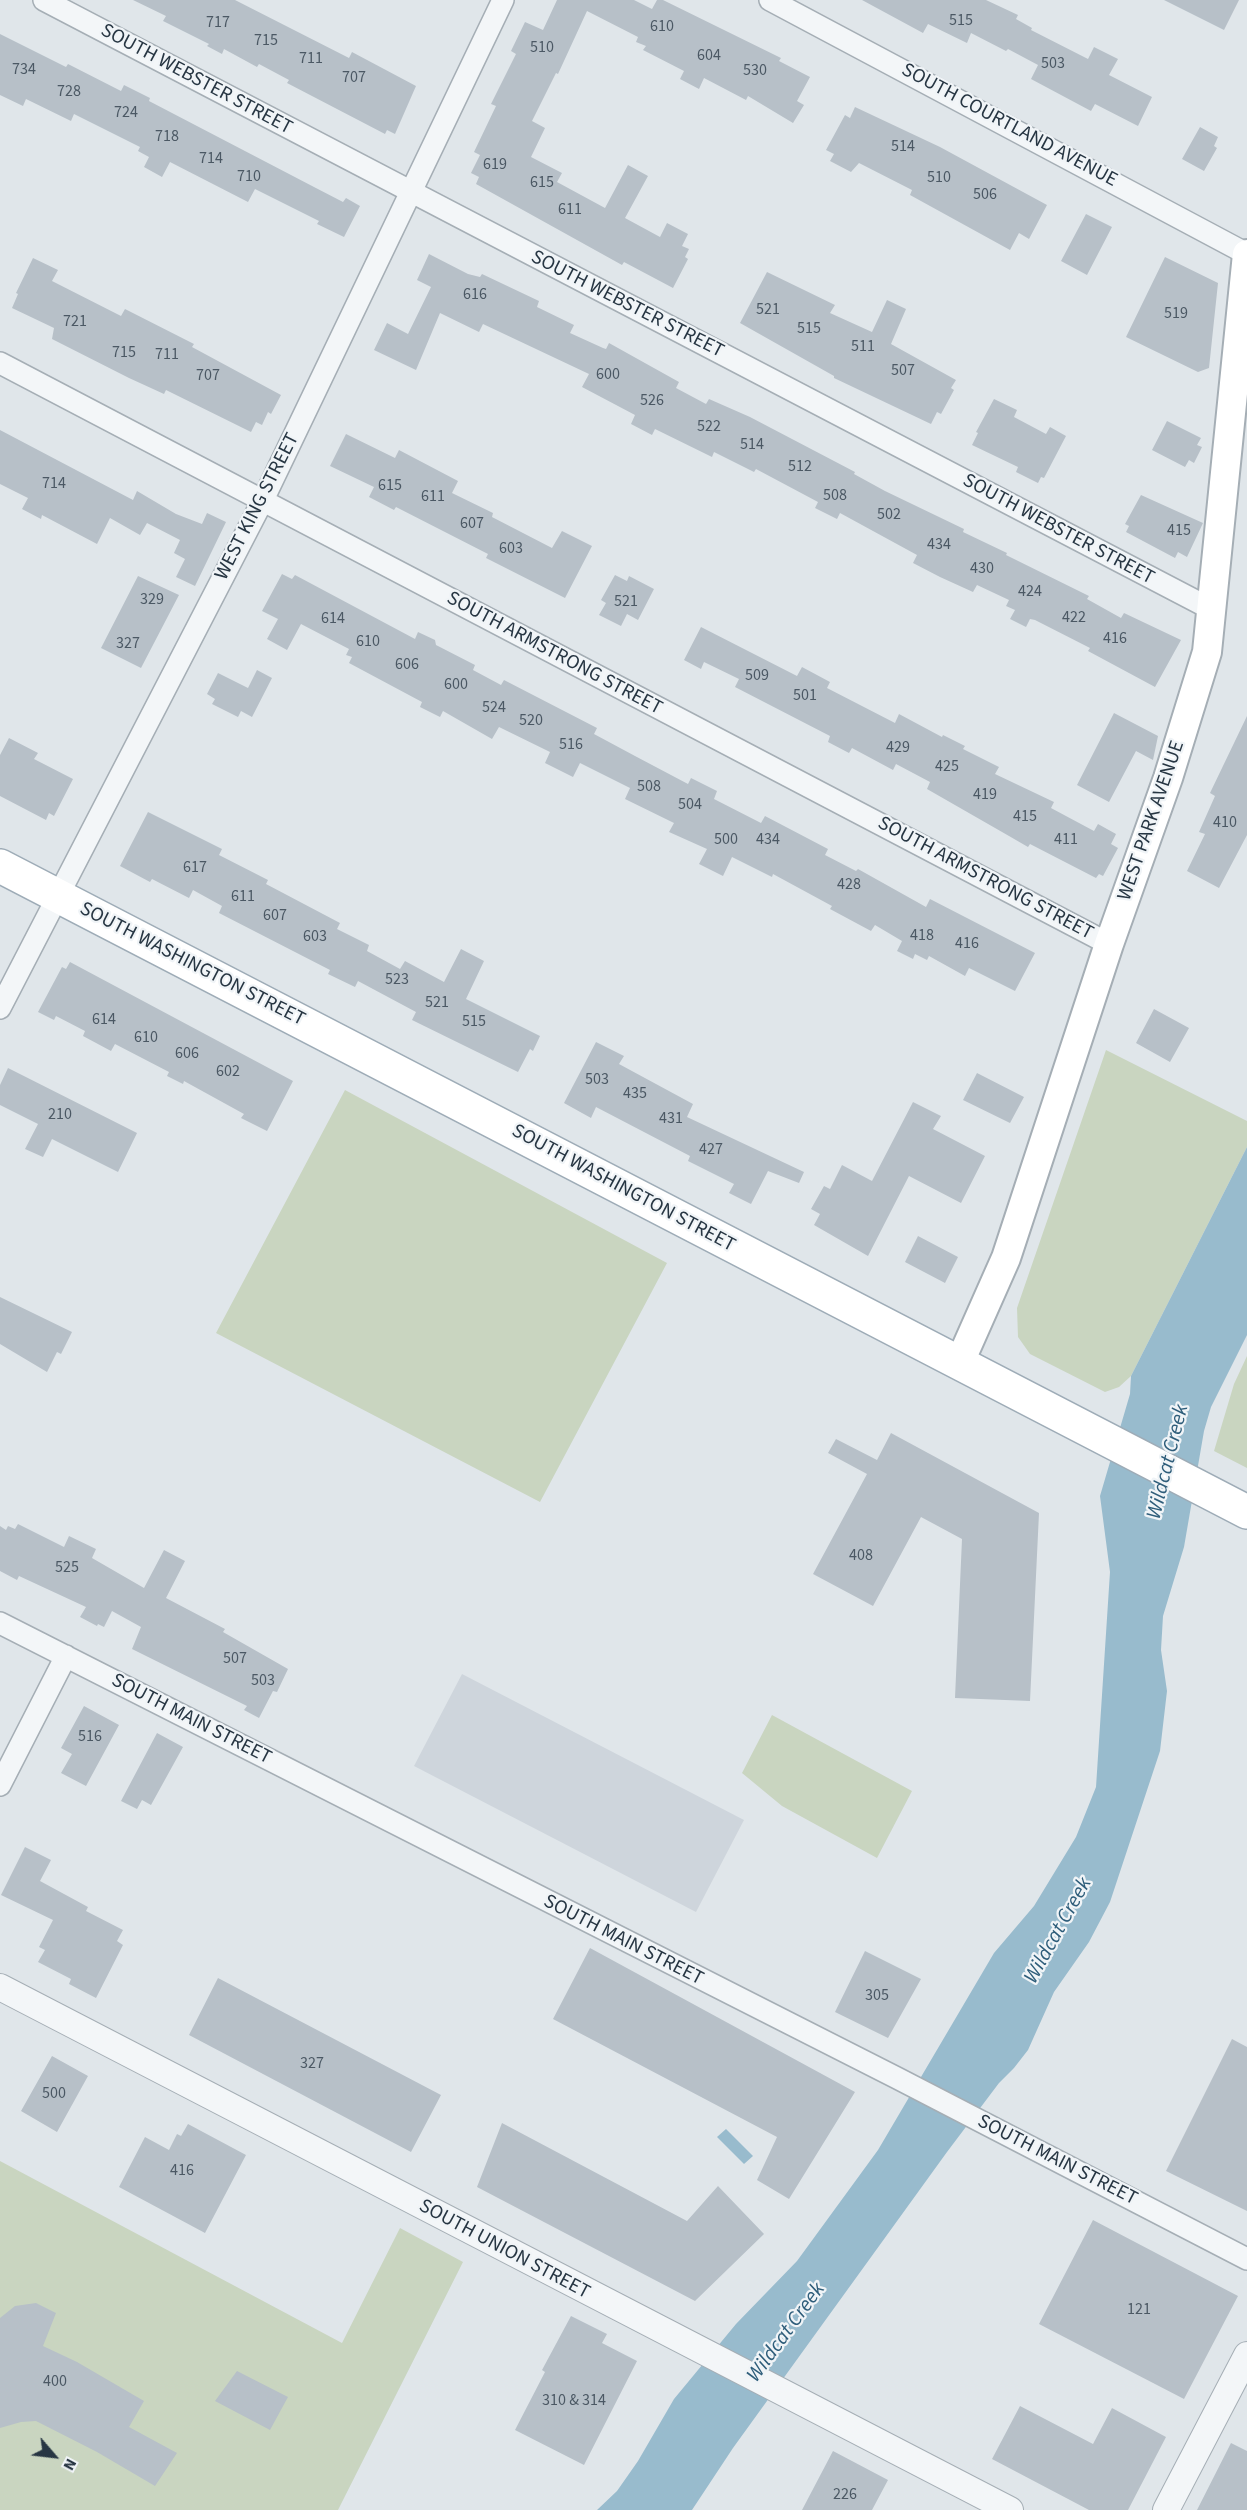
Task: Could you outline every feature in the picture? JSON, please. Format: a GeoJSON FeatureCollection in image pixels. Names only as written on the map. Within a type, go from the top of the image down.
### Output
{"type":"FeatureCollection","features":[{"type":"Feature","properties":{"kind":"main road","name":"WEST PARK AVENUE"},"geometry":{"type":"LineString","coordinates":[[959,1364],[1006,1258],[1109,944],[1196,691],[1207,652],[1247,254]]}},
{"type":"Feature","properties":{"kind":"main road","name":"SOUTH WASHINGTON STREET"},"geometry":{"type":"LineString","coordinates":[[0,866],[1246,1511]]}},
{"type":"Feature","properties":{"kind":"street","name":"SOUTH WEBSTER STREET"},"geometry":{"type":"LineString","coordinates":[[44,0],[1210,609]]}},
{"type":"Feature","properties":{"kind":"street","name":"WEST KING STREET"},"geometry":{"type":"LineString","coordinates":[[0,1008],[263,500],[503,0]]}},
{"type":"Feature","properties":{"kind":"street","name":"SOUTH COURTLAND AVENUE"},"geometry":{"type":"LineString","coordinates":[[770,0],[1247,254]]}},
{"type":"Feature","properties":{"kind":"street","name":"SOUTH ARMSTRONG STREET"},"geometry":{"type":"LineString","coordinates":[[0,363],[1109,944]]}},
{"type":"Feature","properties":{"kind":"street","name":"SOUTH MAIN STREET"},"geometry":{"type":"LineString","coordinates":[[0,1623],[903,2081],[1247,2259]]}},
{"type":"Feature","properties":{"kind":"street"},"geometry":{"type":"LineString","coordinates":[[0,1785],[66,1656]]}},
{"type":"Feature","properties":{"kind":"street","name":"SOUTH UNION STREET"},"geometry":{"type":"LineString","coordinates":[[0,1987],[688,2346],[1010,2510]]}},
{"type":"Feature","properties":{"kind":"street"},"geometry":{"type":"LineString","coordinates":[[1166,2510],[1247,2355]]}},
{"type":"Feature","properties":{"kind":"shaded area"},"geometry":{"type":"Polygon","coordinates":[[[462,1674],[744,1820],[696,1912],[414,1766],[462,1674]]]}},
{"type":"Feature","properties":{"kind":"green space"},"geometry":{"type":"Polygon","coordinates":[[[1106,1050],[1247,1121],[1247,1147],[1131,1376],[1119,1387],[1105,1392],[1030,1354],[1018,1337],[1017,1308],[1106,1050]]]}},
{"type":"Feature","properties":{"kind":"green space"},"geometry":{"type":"Polygon","coordinates":[[[345,1090],[667,1263],[540,1502],[216,1333],[345,1090]]]}},
{"type":"Feature","properties":{"kind":"green space"},"geometry":{"type":"Polygon","coordinates":[[[1247,1356],[1247,1468],[1214,1451],[1234,1384],[1247,1356]]]}},
{"type":"Feature","properties":{"kind":"green space"},"geometry":{"type":"Polygon","coordinates":[[[772,1715],[912,1791],[877,1858],[782,1806],[742,1773],[772,1715]]]}},
{"type":"Feature","properties":{"kind":"green space"},"geometry":{"type":"Polygon","coordinates":[[[0,2161],[342,2343],[400,2228],[463,2262],[338,2510],[0,2510],[0,2161]]]}},
{"type":"Feature","properties":{"kind":"water","name":"Wildcat Creek"},"geometry":{"type":"Polygon","coordinates":[[[1247,1147],[1247,1335],[1211,1407],[1204,1431],[1184,1547],[1163,1616],[1161,1650],[1167,1691],[1160,1751],[1110,1902],[1089,1942],[1054,1992],[1028,2050],[999,2083],[947,2152],[733,2448],[692,2510],[597,2510],[617,2491],[638,2461],[674,2399],[736,2324],[797,2261],[878,2150],[994,1953],[1034,1906],[1076,1837],[1096,1787],[1110,1572],[1100,1496],[1130,1394],[1131,1376],[1247,1147]]]}},
{"type":"Feature","properties":{"kind":"water"},"geometry":{"type":"Polygon","coordinates":[[[726,2129],[753,2156],[744,2164],[717,2137],[726,2129]]]}},
{"type":"Feature","properties":{"kind":"building"},"geometry":{"type":"Polygon","coordinates":[[[133,0],[235,0],[349,58],[352,52],[416,86],[395,134],[387,130],[385,134],[287,83],[289,80],[259,64],[257,67],[224,49],[222,54],[207,46],[209,44],[163,21],[166,16],[133,0]]]}},
{"type":"Feature","properties":{"kind":"building"},"geometry":{"type":"Polygon","coordinates":[[[557,0],[634,0],[652,9],[657,0],[663,0],[781,58],[779,61],[810,77],[797,101],[804,105],[793,123],[748,96],[746,100],[704,78],[699,89],[680,79],[684,71],[643,50],[646,46],[636,42],[638,37],[587,11],[558,74],[556,73],[532,121],[545,128],[531,157],[562,173],[557,182],[605,208],[628,165],[648,176],[625,218],[660,237],[667,223],[688,234],[682,246],[689,249],[685,257],[688,259],[673,288],[624,262],[622,265],[476,184],[479,177],[471,173],[480,155],[474,152],[496,106],[491,104],[516,54],[511,51],[525,22],[543,30],[557,0]]]}},
{"type":"Feature","properties":{"kind":"building"},"geometry":{"type":"Polygon","coordinates":[[[862,0],[986,0],[1018,15],[1016,19],[1032,28],[1031,30],[1088,59],[1094,47],[1118,59],[1109,75],[1152,97],[1138,126],[1095,104],[1091,111],[1031,79],[1038,65],[1008,49],[1006,51],[971,33],[967,43],[928,24],[923,33],[862,0]]]}},
{"type":"Feature","properties":{"kind":"building"},"geometry":{"type":"Polygon","coordinates":[[[1164,0],[1239,0],[1224,30],[1164,0]]]}},
{"type":"Feature","properties":{"kind":"building"},"geometry":{"type":"Polygon","coordinates":[[[0,34],[66,67],[68,64],[121,91],[124,85],[150,98],[149,101],[343,202],[346,198],[360,206],[344,237],[317,224],[319,221],[255,189],[248,202],[170,162],[162,177],[144,167],[149,157],[138,151],[140,147],[74,114],[71,121],[26,99],[23,106],[0,95],[0,34]]]}},
{"type":"Feature","properties":{"kind":"building"},"geometry":{"type":"Polygon","coordinates":[[[855,107],[940,147],[1047,205],[1029,239],[1019,233],[1010,250],[910,195],[912,190],[859,163],[851,172],[830,161],[834,154],[826,150],[845,115],[850,118],[855,107]]]}},
{"type":"Feature","properties":{"kind":"building"},"geometry":{"type":"Polygon","coordinates":[[[1200,127],[1218,137],[1214,146],[1217,148],[1204,171],[1182,159],[1200,127]]]}},
{"type":"Feature","properties":{"kind":"building"},"geometry":{"type":"Polygon","coordinates":[[[1086,214],[1112,227],[1087,275],[1061,261],[1086,214]]]}},
{"type":"Feature","properties":{"kind":"building"},"geometry":{"type":"Polygon","coordinates":[[[429,254],[468,274],[480,277],[482,274],[539,301],[537,307],[574,325],[570,333],[606,349],[609,343],[679,382],[676,388],[706,404],[709,399],[750,417],[855,472],[854,474],[885,491],[964,529],[963,532],[1007,553],[1006,555],[1089,596],[1087,599],[1121,618],[1124,613],[1181,640],[1155,687],[1088,651],[1090,648],[1035,620],[1030,619],[1026,627],[1010,619],[1015,610],[1006,606],[1009,600],[977,585],[973,592],[940,577],[913,563],[917,555],[840,513],[837,519],[815,508],[818,502],[756,469],[754,472],[714,452],[712,457],[655,429],[652,435],[631,424],[635,415],[582,387],[589,374],[483,324],[479,332],[440,313],[416,370],[374,350],[387,323],[408,334],[431,287],[417,280],[429,254]]]}},
{"type":"Feature","properties":{"kind":"building"},"geometry":{"type":"Polygon","coordinates":[[[1165,257],[1218,283],[1209,368],[1198,372],[1126,337],[1165,257]]]}},
{"type":"Feature","properties":{"kind":"building"},"geometry":{"type":"Polygon","coordinates":[[[33,258],[58,270],[52,281],[121,316],[125,309],[194,344],[192,347],[281,395],[271,414],[268,412],[262,425],[256,422],[251,432],[166,390],[164,394],[129,378],[52,339],[54,328],[12,308],[18,294],[16,293],[33,258]]]}},
{"type":"Feature","properties":{"kind":"building"},"geometry":{"type":"Polygon","coordinates":[[[767,272],[835,305],[830,313],[872,332],[887,300],[906,309],[891,344],[956,380],[951,388],[954,390],[941,414],[937,412],[931,424],[834,378],[740,323],[767,272]]]}},
{"type":"Feature","properties":{"kind":"building"},"geometry":{"type":"Polygon","coordinates":[[[994,399],[1017,410],[1014,417],[1046,434],[1050,427],[1066,436],[1044,478],[1041,477],[1038,483],[1016,472],[1018,467],[972,445],[978,433],[976,432],[994,399]]]}},
{"type":"Feature","properties":{"kind":"building"},"geometry":{"type":"Polygon","coordinates":[[[1167,421],[1201,438],[1197,445],[1202,447],[1194,463],[1189,460],[1185,467],[1152,450],[1167,421]]]}},
{"type":"Feature","properties":{"kind":"building"},"geometry":{"type":"Polygon","coordinates":[[[0,430],[133,500],[137,491],[176,514],[202,524],[207,513],[226,522],[195,586],[176,577],[185,559],[174,553],[180,540],[147,523],[140,535],[110,518],[97,544],[42,515],[41,519],[22,509],[28,498],[0,484],[0,430]]]}},
{"type":"Feature","properties":{"kind":"building"},"geometry":{"type":"Polygon","coordinates":[[[346,434],[395,458],[399,450],[458,481],[452,493],[493,513],[492,517],[552,548],[562,531],[592,546],[565,598],[486,558],[488,554],[396,507],[394,510],[369,497],[374,487],[330,466],[346,434]]]}},
{"type":"Feature","properties":{"kind":"building"},"geometry":{"type":"Polygon","coordinates":[[[1141,495],[1203,523],[1187,557],[1178,552],[1175,558],[1126,532],[1129,526],[1125,524],[1141,495]]]}},
{"type":"Feature","properties":{"kind":"building"},"geometry":{"type":"Polygon","coordinates":[[[282,574],[292,579],[295,575],[415,639],[418,632],[435,640],[436,645],[475,665],[473,670],[501,685],[504,680],[597,728],[594,734],[688,784],[691,778],[717,791],[714,799],[761,823],[765,816],[828,849],[825,855],[856,871],[858,869],[926,907],[930,899],[1035,953],[1015,991],[969,968],[965,976],[929,956],[927,960],[915,954],[913,959],[897,951],[902,941],[875,925],[871,931],[830,909],[832,906],[773,874],[772,877],[732,857],[723,876],[699,864],[707,849],[669,832],[674,823],[625,799],[630,788],[580,763],[573,777],[545,763],[550,752],[499,727],[492,739],[443,711],[440,717],[420,707],[422,702],[349,663],[352,657],[346,655],[349,649],[301,624],[287,650],[267,639],[278,619],[262,611],[282,574]]]}},
{"type":"Feature","properties":{"kind":"building"},"geometry":{"type":"Polygon","coordinates":[[[615,575],[627,581],[629,576],[654,589],[638,620],[627,614],[621,626],[599,615],[606,603],[601,600],[615,575]]]}},
{"type":"Feature","properties":{"kind":"building"},"geometry":{"type":"Polygon","coordinates":[[[138,576],[179,595],[141,668],[101,648],[138,576]]]}},
{"type":"Feature","properties":{"kind":"building"},"geometry":{"type":"Polygon","coordinates":[[[701,627],[797,676],[802,667],[830,682],[827,688],[895,723],[899,714],[942,737],[943,735],[965,746],[963,749],[999,767],[995,774],[1054,802],[1051,808],[1094,831],[1098,824],[1116,834],[1111,844],[1118,848],[1103,876],[1099,874],[1096,878],[1030,844],[1028,847],[927,789],[930,782],[896,764],[893,770],[852,748],[849,753],[828,742],[830,736],[735,687],[739,679],[704,662],[701,669],[684,660],[701,627]]]}},
{"type":"Feature","properties":{"kind":"building"},"geometry":{"type":"Polygon","coordinates":[[[257,670],[272,678],[252,717],[241,711],[238,717],[212,704],[215,699],[207,694],[218,673],[248,688],[257,670]]]}},
{"type":"Feature","properties":{"kind":"building"},"geometry":{"type":"Polygon","coordinates":[[[1114,713],[1158,736],[1153,760],[1136,751],[1109,802],[1077,785],[1114,713]]]}},
{"type":"Feature","properties":{"kind":"building"},"geometry":{"type":"Polygon","coordinates":[[[1247,716],[1247,835],[1219,888],[1187,871],[1205,834],[1199,832],[1215,796],[1210,793],[1247,716]]]}},
{"type":"Feature","properties":{"kind":"building"},"geometry":{"type":"Polygon","coordinates":[[[9,738],[38,753],[34,759],[73,779],[54,816],[49,813],[46,820],[0,796],[0,755],[9,738]]]}},
{"type":"Feature","properties":{"kind":"building"},"geometry":{"type":"Polygon","coordinates":[[[148,812],[222,849],[219,855],[268,880],[266,884],[340,923],[337,929],[369,945],[367,951],[400,969],[405,961],[444,982],[461,949],[484,961],[466,999],[540,1036],[533,1051],[530,1049],[518,1072],[412,1020],[416,1012],[358,981],[355,987],[328,974],[330,970],[219,913],[222,906],[193,890],[189,898],[152,879],[150,882],[120,866],[148,812]]]}},
{"type":"Feature","properties":{"kind":"building"},"geometry":{"type":"Polygon","coordinates":[[[70,962],[293,1081],[267,1131],[241,1118],[244,1114],[184,1081],[183,1084],[167,1076],[169,1072],[115,1044],[111,1051],[83,1036],[85,1031],[56,1016],[54,1020],[38,1012],[62,967],[66,969],[70,962]]]}},
{"type":"Feature","properties":{"kind":"building"},"geometry":{"type":"Polygon","coordinates":[[[1154,1009],[1189,1028],[1170,1062],[1136,1043],[1154,1009]]]}},
{"type":"Feature","properties":{"kind":"building"},"geometry":{"type":"Polygon","coordinates":[[[596,1042],[624,1056],[619,1064],[693,1104],[687,1117],[804,1172],[799,1183],[768,1171],[751,1204],[729,1193],[734,1184],[688,1161],[690,1156],[596,1107],[591,1118],[564,1103],[596,1042]]]}},
{"type":"Feature","properties":{"kind":"building"},"geometry":{"type":"Polygon","coordinates":[[[8,1068],[137,1133],[118,1172],[52,1139],[43,1157],[25,1149],[38,1124],[0,1105],[0,1085],[8,1068]]]}},
{"type":"Feature","properties":{"kind":"building"},"geometry":{"type":"Polygon","coordinates":[[[977,1073],[1024,1097],[1010,1123],[963,1100],[977,1073]]]}},
{"type":"Feature","properties":{"kind":"building"},"geometry":{"type":"Polygon","coordinates":[[[913,1102],[941,1116],[933,1129],[985,1156],[961,1203],[909,1176],[868,1256],[814,1225],[820,1214],[811,1209],[824,1186],[830,1189],[842,1165],[872,1181],[913,1102]]]}},
{"type":"Feature","properties":{"kind":"building"},"geometry":{"type":"Polygon","coordinates":[[[918,1236],[958,1257],[945,1283],[905,1262],[918,1236]]]}},
{"type":"Feature","properties":{"kind":"building"},"geometry":{"type":"Polygon","coordinates":[[[0,1297],[72,1332],[61,1354],[57,1352],[47,1372],[0,1344],[0,1297]]]}},
{"type":"Feature","properties":{"kind":"building"},"geometry":{"type":"Polygon","coordinates":[[[891,1433],[1039,1513],[1030,1701],[955,1698],[962,1539],[921,1517],[873,1606],[813,1574],[867,1474],[828,1453],[836,1439],[877,1460],[891,1433]]]}},
{"type":"Feature","properties":{"kind":"building"},"geometry":{"type":"Polygon","coordinates":[[[18,1524],[64,1547],[69,1536],[96,1549],[92,1558],[144,1588],[164,1550],[185,1561],[166,1598],[225,1629],[223,1632],[288,1669],[277,1692],[273,1691],[259,1718],[244,1710],[247,1706],[132,1649],[141,1627],[112,1611],[104,1627],[98,1624],[97,1626],[80,1617],[86,1607],[19,1576],[17,1580],[0,1571],[0,1526],[6,1530],[8,1526],[15,1529],[18,1524]]]}},
{"type":"Feature","properties":{"kind":"building"},"geometry":{"type":"Polygon","coordinates":[[[84,1706],[119,1725],[86,1786],[61,1773],[72,1754],[61,1748],[84,1706]]]}},
{"type":"Feature","properties":{"kind":"building"},"geometry":{"type":"Polygon","coordinates":[[[157,1733],[183,1747],[151,1805],[142,1800],[137,1809],[121,1801],[157,1733]]]}},
{"type":"Feature","properties":{"kind":"building"},"geometry":{"type":"Polygon","coordinates":[[[25,1847],[51,1860],[40,1881],[88,1907],[86,1911],[123,1930],[117,1941],[123,1945],[96,1998],[69,1984],[71,1979],[38,1962],[45,1950],[39,1947],[53,1920],[1,1895],[25,1847]]]}},
{"type":"Feature","properties":{"kind":"building"},"geometry":{"type":"Polygon","coordinates":[[[590,1948],[855,2092],[789,2199],[757,2180],[777,2137],[553,2019],[590,1948]]]}},
{"type":"Feature","properties":{"kind":"building"},"geometry":{"type":"Polygon","coordinates":[[[865,1951],[921,1979],[888,2038],[835,2012],[865,1951]]]}},
{"type":"Feature","properties":{"kind":"building"},"geometry":{"type":"Polygon","coordinates":[[[218,1978],[441,2095],[411,2152],[189,2035],[218,1978]]]}},
{"type":"Feature","properties":{"kind":"building"},"geometry":{"type":"Polygon","coordinates":[[[1232,2039],[1247,2047],[1247,2211],[1166,2171],[1232,2039]]]}},
{"type":"Feature","properties":{"kind":"building"},"geometry":{"type":"Polygon","coordinates":[[[52,2056],[88,2076],[57,2132],[21,2111],[52,2056]]]}},
{"type":"Feature","properties":{"kind":"building"},"geometry":{"type":"Polygon","coordinates":[[[502,2123],[687,2221],[718,2186],[764,2234],[695,2301],[477,2187],[502,2123]]]}},
{"type":"Feature","properties":{"kind":"building"},"geometry":{"type":"Polygon","coordinates":[[[188,2124],[246,2155],[205,2233],[119,2187],[145,2137],[169,2150],[177,2134],[181,2136],[188,2124]]]}},
{"type":"Feature","properties":{"kind":"building"},"geometry":{"type":"Polygon","coordinates":[[[1093,2220],[1238,2296],[1184,2399],[1039,2324],[1093,2220]]]}},
{"type":"Feature","properties":{"kind":"building"},"geometry":{"type":"Polygon","coordinates":[[[36,2303],[56,2313],[43,2346],[77,2362],[144,2401],[129,2427],[177,2453],[155,2486],[97,2452],[36,2421],[21,2422],[0,2428],[0,2318],[15,2306],[36,2303]]]}},
{"type":"Feature","properties":{"kind":"building"},"geometry":{"type":"Polygon","coordinates":[[[571,2316],[607,2334],[602,2343],[637,2361],[584,2465],[515,2430],[545,2372],[542,2370],[571,2316]]]}},
{"type":"Feature","properties":{"kind":"building"},"geometry":{"type":"Polygon","coordinates":[[[237,2371],[288,2397],[270,2430],[215,2401],[237,2371]]]}},
{"type":"Feature","properties":{"kind":"building"},"geometry":{"type":"Polygon","coordinates":[[[1020,2406],[1093,2444],[1112,2408],[1166,2437],[1128,2510],[1089,2510],[992,2459],[1020,2406]]]}},
{"type":"Feature","properties":{"kind":"building"},"geometry":{"type":"Polygon","coordinates":[[[1231,2443],[1247,2451],[1247,2510],[1197,2510],[1231,2443]]]}},
{"type":"Feature","properties":{"kind":"building"},"geometry":{"type":"Polygon","coordinates":[[[833,2451],[888,2480],[872,2510],[802,2510],[833,2451]]]}}]}
